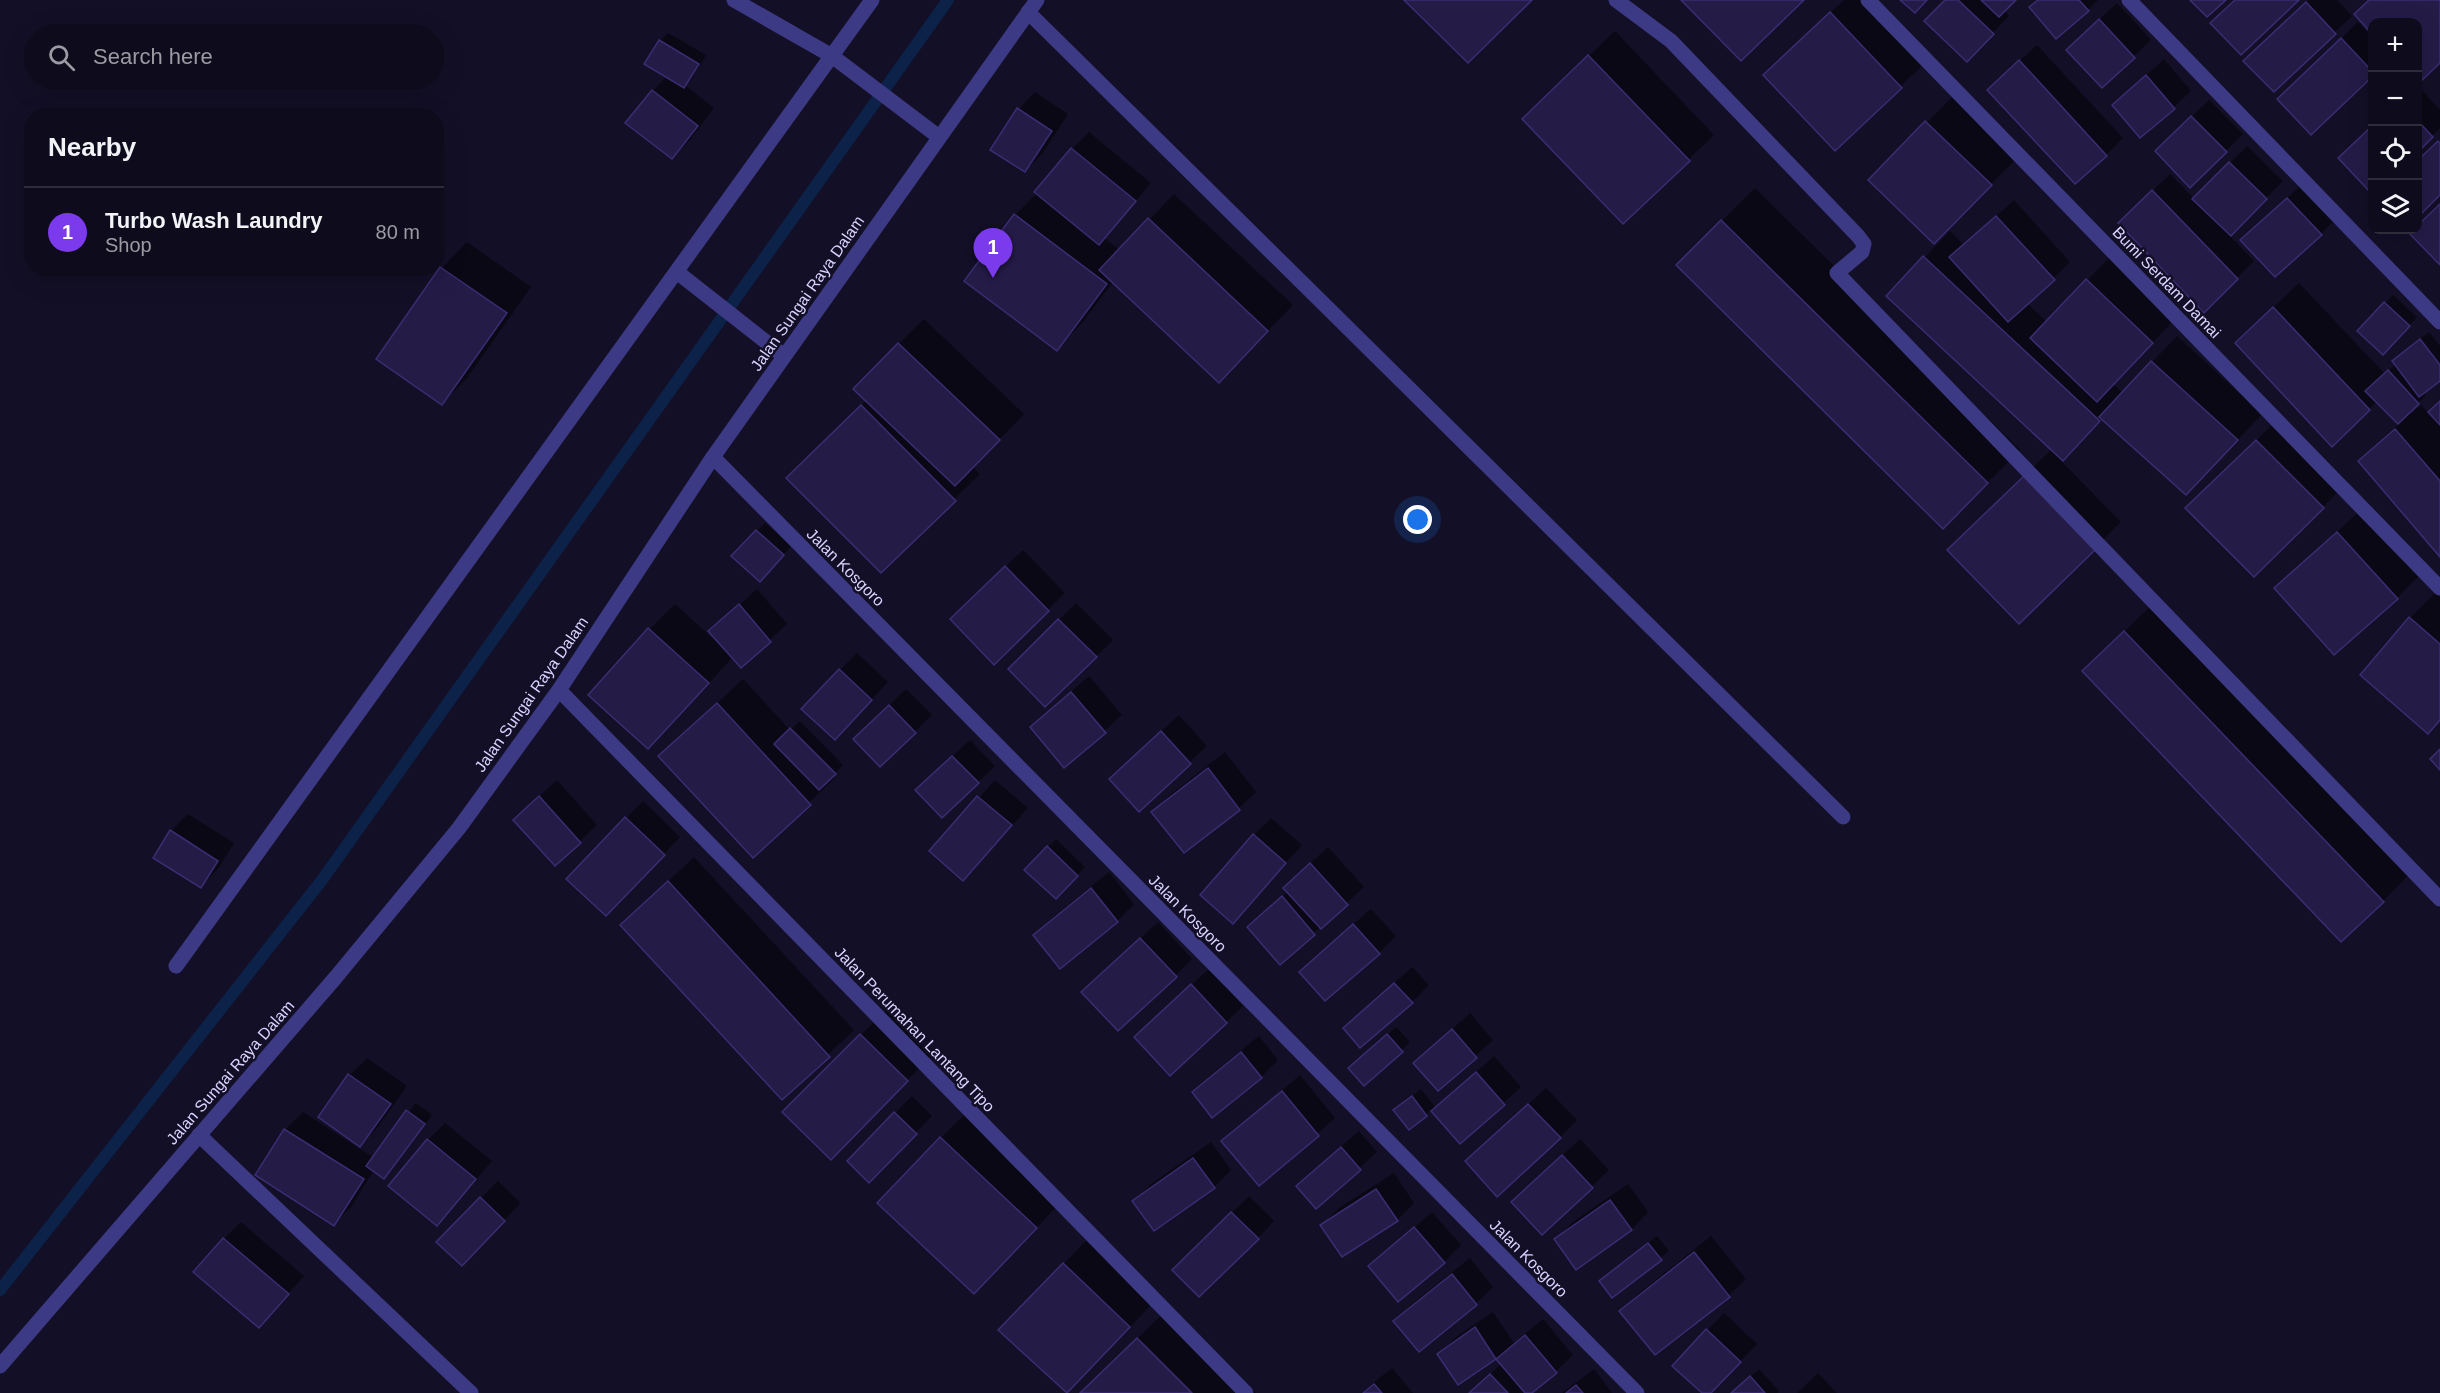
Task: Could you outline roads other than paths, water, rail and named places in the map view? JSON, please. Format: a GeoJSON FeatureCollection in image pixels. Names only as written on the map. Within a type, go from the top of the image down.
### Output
{"type":"FeatureCollection","features":[{"type":"Feature","properties":{"kind":"street"},"geometry":{"type":"LineString","coordinates":[[734,0],[832,56],[939,137]]}},
{"type":"Feature","properties":{"kind":"street"},"geometry":{"type":"LineString","coordinates":[[176,966],[683,276],[872,0]]}},
{"type":"Feature","properties":{"kind":"street"},"geometry":{"type":"LineString","coordinates":[[1616,0],[1671,41],[1858,236],[1864,244],[1862,252],[1837,273],[2440,899]]}},
{"type":"Feature","properties":{"kind":"street","name":"Bumi Serdam Damai"},"geometry":{"type":"LineString","coordinates":[[1868,0],[2440,588]]}},
{"type":"Feature","properties":{"kind":"street"},"geometry":{"type":"LineString","coordinates":[[2129,0],[2440,322]]}},
{"type":"Feature","properties":{"kind":"street"},"geometry":{"type":"LineString","coordinates":[[1033,6],[1843,817]]}},
{"type":"Feature","properties":{"kind":"street","name":"Jalan Sungai Raya Dalam"},"geometry":{"type":"LineString","coordinates":[[0,1366],[336,978],[459,828],[559,690],[713,458],[784,356],[1033,6]]}},
{"type":"Feature","properties":{"kind":"street"},"geometry":{"type":"LineString","coordinates":[[683,276],[784,356]]}},
{"type":"Feature","properties":{"kind":"street","name":"Jalan Kosgoro"},"geometry":{"type":"LineString","coordinates":[[713,458],[1637,1393]]}},
{"type":"Feature","properties":{"kind":"street","name":"Jalan Perumahan Lantang Tipo"},"geometry":{"type":"LineString","coordinates":[[559,690],[1246,1393]]}},
{"type":"Feature","properties":{"kind":"street"},"geometry":{"type":"LineString","coordinates":[[199,1135],[471,1393]]}},
{"type":"Feature","properties":{"kind":"waterway"},"geometry":{"type":"LineString","coordinates":[[0,1290],[322,880],[948,0]]}},
{"type":"Feature","properties":{"kind":"place","name":"Turbo Wash Laundry"},"geometry":{"type":"Point","coordinates":[993,278]}}]}
